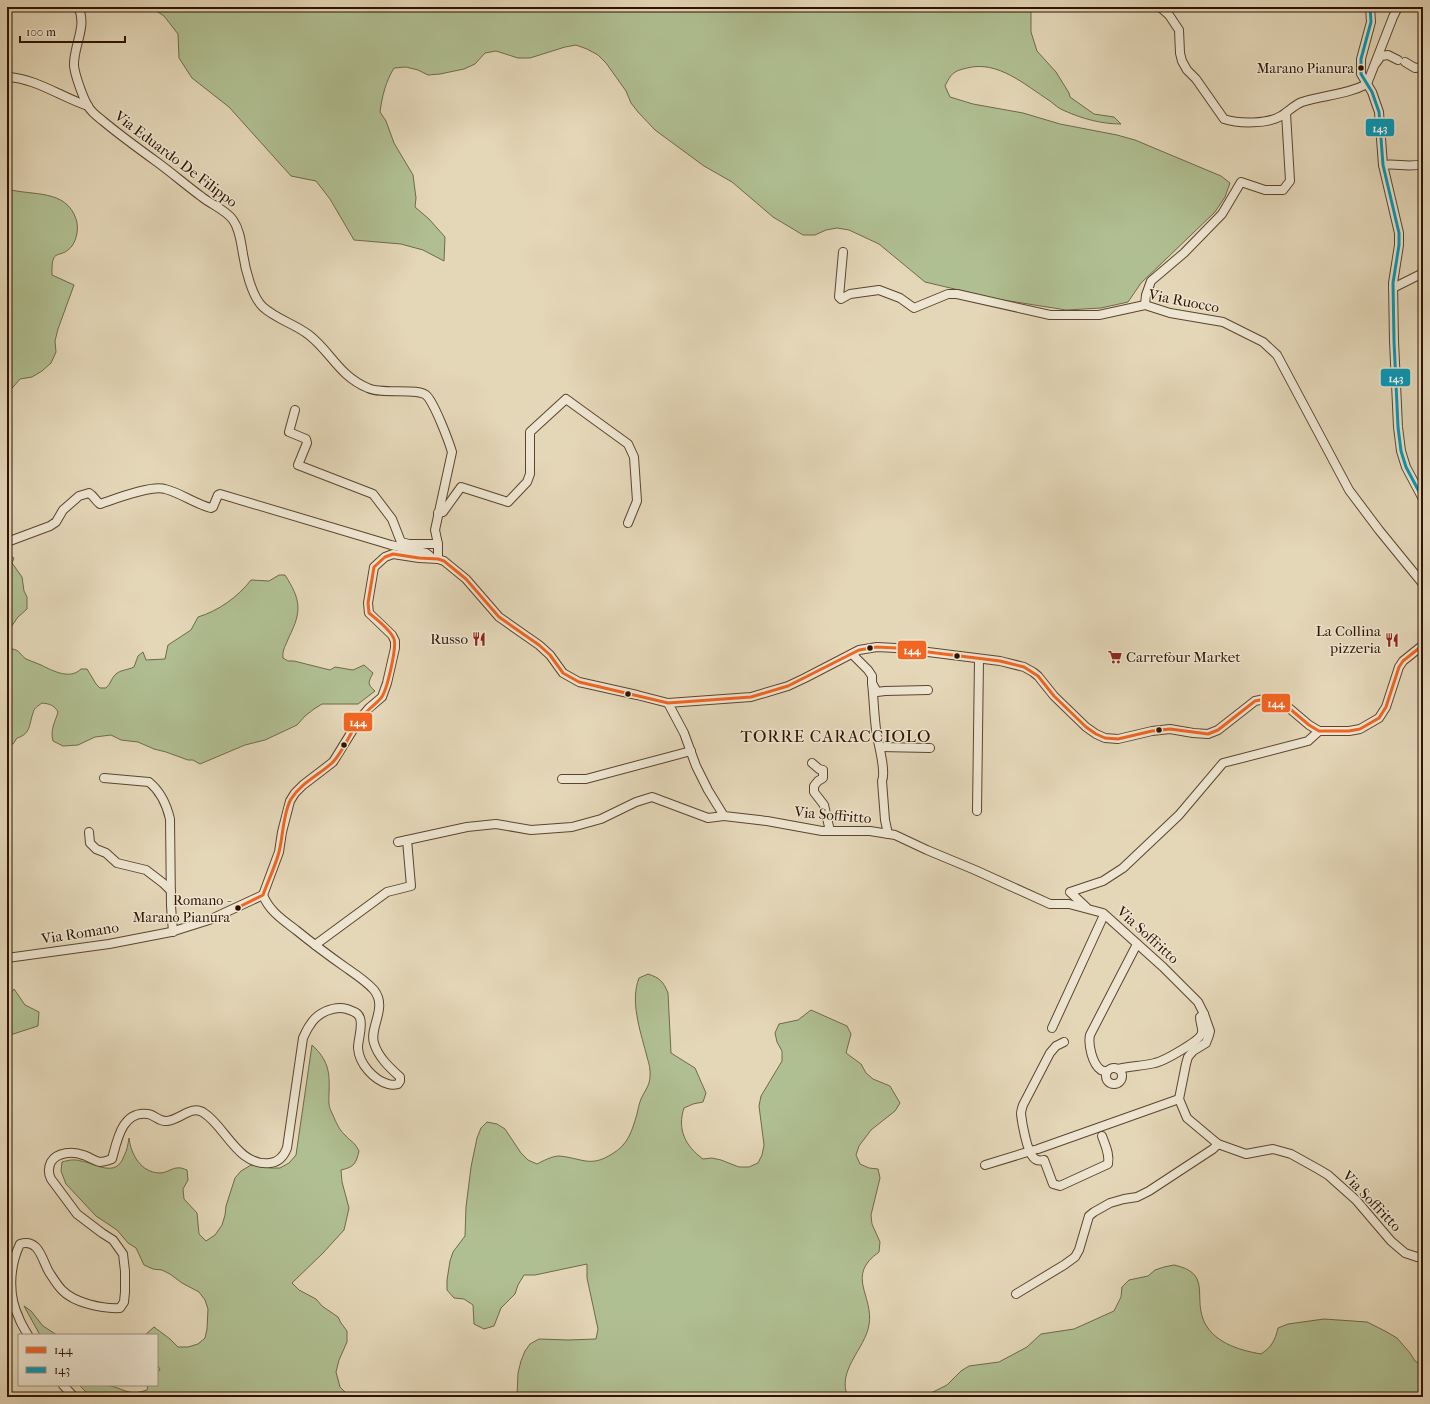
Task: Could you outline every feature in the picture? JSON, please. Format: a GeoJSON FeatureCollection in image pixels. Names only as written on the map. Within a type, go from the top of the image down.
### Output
{"type":"FeatureCollection","features":[{"type":"Feature","properties":{"kind":"street","name":"Via Eduardo De Filippo"},"geometry":{"type":"LineString","coordinates":[[78,7],[82,20],[75,52],[74,66],[88,106],[115,131],[202,198],[229,216],[237,228],[244,260],[254,294],[261,306],[270,314],[310,336],[348,377],[358,384],[370,390],[417,392],[426,395],[431,402],[446,434],[452,452],[435,530],[438,544],[435,558]]}},
{"type":"Feature","properties":{"kind":"street"},"geometry":{"type":"LineString","coordinates":[[1160,7],[1169,15],[1179,30],[1180,53],[1187,70],[1196,79],[1224,119],[1241,122],[1273,120],[1301,103],[1347,92],[1367,84],[1398,7]]}},
{"type":"Feature","properties":{"kind":"street"},"geometry":{"type":"LineString","coordinates":[[1370,7],[1371,22],[1361,59],[1361,74],[1372,92],[1379,112],[1383,165],[1399,234],[1399,245],[1393,288],[1398,427],[1401,451],[1406,468],[1423,499]]}},
{"type":"Feature","properties":{"kind":"street"},"geometry":{"type":"LineString","coordinates":[[1374,65],[1381,56],[1388,55],[1415,68],[1423,67]]}},
{"type":"Feature","properties":{"kind":"street"},"geometry":{"type":"LineString","coordinates":[[7,77],[29,81],[74,102],[88,106]]}},
{"type":"Feature","properties":{"kind":"street"},"geometry":{"type":"LineString","coordinates":[[1145,305],[1146,295],[1151,281],[1184,253],[1222,214],[1241,182],[1264,190],[1283,190],[1290,181],[1286,113]]}},
{"type":"Feature","properties":{"kind":"street"},"geometry":{"type":"LineString","coordinates":[[1383,165],[1393,164],[1412,167],[1423,164]]}},
{"type":"Feature","properties":{"kind":"street","name":"Via Ruocco"},"geometry":{"type":"LineString","coordinates":[[843,252],[839,297],[841,299],[850,294],[879,290],[900,298],[914,308],[948,294],[957,294],[1050,315],[1099,315],[1145,305],[1170,313],[1223,322],[1263,342],[1277,355],[1349,490],[1393,548],[1423,584]]}},
{"type":"Feature","properties":{"kind":"street"},"geometry":{"type":"LineString","coordinates":[[1393,288],[1423,273]]}},
{"type":"Feature","properties":{"kind":"street"},"geometry":{"type":"LineString","coordinates":[[438,513],[444,512],[461,487],[508,502],[527,482],[530,474],[530,432],[566,399],[628,444],[634,457],[637,501],[628,523]]}},
{"type":"Feature","properties":{"kind":"street"},"geometry":{"type":"LineString","coordinates":[[295,410],[289,432],[306,439],[307,443],[298,465],[373,494],[392,519],[401,542],[409,544],[438,544]]}},
{"type":"Feature","properties":{"kind":"street"},"geometry":{"type":"LineString","coordinates":[[7,542],[50,526],[56,522],[63,510],[82,495],[89,493],[100,504],[144,491],[161,488],[211,508],[220,494],[391,545],[426,553],[444,561],[454,568],[476,589],[499,617],[538,645],[550,655],[563,673],[578,682],[668,703],[751,697],[788,686],[864,648],[877,647],[979,658],[1000,661],[1024,668],[1034,672],[1054,696],[1086,727],[1105,738],[1118,738],[1152,731],[1170,730],[1208,734],[1218,730],[1255,701],[1264,699],[1289,708],[1309,725],[1319,731],[1349,731],[1360,729],[1379,718],[1386,707],[1399,667],[1403,661],[1423,645]]}},
{"type":"Feature","properties":{"kind":"street"},"geometry":{"type":"LineString","coordinates":[[27,1334],[19,1318],[9,1288],[16,1252],[20,1244],[26,1242],[33,1244],[42,1256],[49,1272],[61,1290],[70,1297],[96,1306],[120,1308],[124,1302],[125,1272],[122,1254],[113,1240],[77,1214],[48,1174],[49,1166],[52,1160],[66,1153],[82,1154],[100,1162],[112,1159],[120,1132],[126,1121],[134,1116],[146,1114],[152,1115],[159,1120],[168,1121],[195,1110],[203,1112],[210,1117],[236,1149],[245,1156],[266,1163],[274,1162],[283,1157],[287,1148],[303,1038],[310,1024],[318,1016],[335,1008],[345,1008],[356,1012],[359,1017],[361,1024],[358,1038],[358,1050],[363,1064],[374,1076],[389,1085],[398,1084],[400,1081],[400,1077],[390,1068],[378,1053],[374,1042],[379,1001],[374,991],[359,977],[280,919],[266,904],[263,895],[279,852],[290,801],[303,785],[334,762],[359,720],[369,708],[382,697],[387,683],[396,648],[392,635],[369,613],[368,603],[374,567],[384,557],[393,554],[419,558],[435,558]]}},
{"type":"Feature","properties":{"kind":"street"},"geometry":{"type":"LineString","coordinates":[[852,654],[872,676],[877,736],[880,747],[883,779],[885,820],[888,834]]}},
{"type":"Feature","properties":{"kind":"street"},"geometry":{"type":"LineString","coordinates":[[977,811],[979,658]]}},
{"type":"Feature","properties":{"kind":"street"},"geometry":{"type":"LineString","coordinates":[[872,683],[877,692],[928,690]]}},
{"type":"Feature","properties":{"kind":"street"},"geometry":{"type":"LineString","coordinates":[[668,703],[684,733],[708,790],[724,816]]}},
{"type":"Feature","properties":{"kind":"street"},"geometry":{"type":"LineString","coordinates":[[1086,908],[1070,892],[1102,881],[1123,868],[1179,815],[1223,764],[1308,740],[1319,731]]}},
{"type":"Feature","properties":{"kind":"street"},"geometry":{"type":"LineString","coordinates":[[880,747],[930,748]]}},
{"type":"Feature","properties":{"kind":"street"},"geometry":{"type":"LineString","coordinates":[[562,779],[586,779],[691,751]]}},
{"type":"Feature","properties":{"kind":"street"},"geometry":{"type":"LineString","coordinates":[[812,763],[819,769],[823,770],[823,778],[814,786],[814,792],[824,805],[830,831]]}},
{"type":"Feature","properties":{"kind":"street"},"geometry":{"type":"LineString","coordinates":[[104,778],[149,782],[155,786],[169,811],[170,891],[173,932]]}},
{"type":"Feature","properties":{"kind":"street","name":"Via Soffritto"},"geometry":{"type":"LineString","coordinates":[[398,842],[467,827],[496,824],[531,830],[572,827],[601,819],[636,802],[652,797],[708,818],[724,816],[830,831],[870,831],[895,835],[1050,904],[1070,904],[1102,913],[1188,992],[1198,1002],[1204,1014],[1210,1031],[1209,1035],[1206,1043],[1193,1051],[1188,1057],[1179,1099],[1187,1118],[1218,1144],[1246,1154],[1273,1150],[1291,1154],[1318,1169],[1356,1200],[1391,1241],[1405,1253],[1423,1256]]}},
{"type":"Feature","properties":{"kind":"street"},"geometry":{"type":"LineString","coordinates":[[89,832],[90,843],[96,849],[106,853],[117,863],[146,870],[163,883],[170,891]]}},
{"type":"Feature","properties":{"kind":"street"},"geometry":{"type":"LineString","coordinates":[[315,945],[386,892],[411,886],[407,840]]}},
{"type":"Feature","properties":{"kind":"street","name":"Via Romano"},"geometry":{"type":"LineString","coordinates":[[7,958],[110,944],[173,932],[195,926],[225,914],[263,895]]}},
{"type":"Feature","properties":{"kind":"street"},"geometry":{"type":"LineString","coordinates":[[1052,1028],[1104,915]]}},
{"type":"Feature","properties":{"kind":"street"},"geometry":{"type":"LineString","coordinates":[[1137,944],[1090,1035],[1089,1040],[1095,1061],[1100,1070],[1107,1072],[1113,1068],[1118,1069],[1156,1063],[1164,1060],[1200,1038],[1202,1032],[1200,1017],[1204,1014]]}},
{"type":"Feature","properties":{"kind":"street"},"geometry":{"type":"LineString","coordinates":[[1064,1042],[1056,1046],[1050,1053],[1022,1105],[1020,1112],[1034,1150],[1034,1158],[1044,1160],[1053,1184],[1060,1186],[1108,1164],[1108,1153],[1102,1136]]}},
{"type":"Feature","properties":{"kind":"street"},"geometry":{"type":"LineString","coordinates":[[1107,1072],[1109,1081],[1116,1083],[1121,1078],[1121,1073],[1118,1069]]}},
{"type":"Feature","properties":{"kind":"street"},"geometry":{"type":"LineString","coordinates":[[985,1166],[1179,1099]]}},
{"type":"Feature","properties":{"kind":"street"},"geometry":{"type":"LineString","coordinates":[[1016,1294],[1075,1257],[1079,1250],[1089,1216],[1094,1212],[1110,1203],[1124,1198],[1137,1197],[1149,1191],[1213,1149],[1218,1144]]}},
{"type":"Feature","properties":{"kind":"street"},"geometry":{"type":"LineString","coordinates":[[64,1386],[74,1397]]}},
{"type":"Feature","properties":{"kind":"green space"},"geometry":{"type":"Polygon","coordinates":[[[150,7],[1031,7],[1031,32],[1037,51],[1056,72],[1070,97],[1094,114],[1114,117],[1121,124],[1093,120],[1063,110],[1021,81],[1000,71],[978,66],[958,70],[953,74],[945,86],[950,97],[973,104],[1023,113],[1060,124],[1135,140],[1221,176],[1230,183],[1225,197],[1215,212],[1141,283],[1128,302],[1101,308],[1066,310],[997,299],[925,282],[879,244],[849,230],[837,228],[826,230],[815,235],[803,235],[773,217],[732,182],[704,166],[655,130],[631,103],[626,91],[606,63],[598,55],[587,49],[576,45],[530,58],[518,58],[496,51],[485,53],[475,64],[464,69],[440,74],[428,75],[418,70],[406,67],[394,68],[383,94],[380,112],[386,121],[394,143],[413,175],[416,198],[415,207],[429,219],[445,237],[444,261],[423,250],[401,244],[354,240],[330,199],[316,181],[291,176],[229,107],[192,78],[179,58],[178,34],[164,16],[150,7]]]}},
{"type":"Feature","properties":{"kind":"green space"},"geometry":{"type":"Polygon","coordinates":[[[7,189],[48,195],[65,203],[71,209],[76,219],[77,233],[72,246],[64,253],[57,255],[53,260],[52,275],[74,285],[58,329],[55,341],[56,352],[51,363],[42,371],[32,377],[20,379],[7,394],[7,189]]]}},
{"type":"Feature","properties":{"kind":"green space"},"geometry":{"type":"Polygon","coordinates":[[[7,554],[14,558],[12,563],[22,577],[24,591],[27,597],[27,609],[18,617],[11,627],[7,629],[7,554]]]}},
{"type":"Feature","properties":{"kind":"green space"},"geometry":{"type":"Polygon","coordinates":[[[279,575],[285,575],[297,599],[298,606],[296,620],[284,648],[283,658],[288,661],[294,661],[330,670],[335,667],[353,670],[364,665],[373,673],[369,683],[375,691],[358,704],[322,704],[305,716],[297,725],[265,740],[245,745],[200,764],[193,760],[188,760],[154,749],[138,742],[121,740],[111,735],[95,737],[78,745],[63,746],[53,741],[52,737],[53,726],[58,712],[52,705],[42,703],[34,710],[29,728],[25,734],[17,738],[13,744],[7,746],[7,652],[12,649],[15,650],[26,659],[61,673],[72,674],[81,669],[87,669],[100,688],[106,688],[114,676],[118,673],[134,667],[138,656],[143,652],[146,660],[165,659],[168,645],[191,630],[198,617],[227,603],[234,598],[251,580],[269,581],[279,575]]]}},
{"type":"Feature","properties":{"kind":"green space"},"geometry":{"type":"Polygon","coordinates":[[[648,974],[661,980],[668,993],[671,1053],[695,1068],[706,1093],[703,1102],[684,1108],[681,1123],[687,1143],[703,1159],[712,1158],[721,1160],[739,1167],[749,1167],[758,1163],[762,1155],[764,1145],[759,1106],[761,1096],[782,1061],[782,1051],[777,1042],[775,1033],[779,1024],[798,1020],[811,1010],[847,1026],[851,1034],[846,1053],[861,1064],[866,1073],[873,1079],[890,1086],[900,1103],[895,1111],[871,1130],[859,1146],[856,1155],[860,1164],[869,1168],[878,1169],[880,1178],[871,1215],[872,1224],[880,1242],[879,1252],[869,1261],[864,1269],[862,1278],[868,1304],[869,1325],[862,1343],[848,1369],[845,1387],[848,1397],[517,1397],[518,1373],[525,1351],[530,1344],[539,1339],[596,1339],[598,1329],[587,1278],[587,1264],[535,1275],[524,1275],[515,1294],[501,1308],[494,1326],[484,1329],[474,1324],[473,1305],[464,1299],[454,1298],[447,1290],[450,1261],[453,1252],[465,1236],[466,1207],[471,1167],[477,1138],[481,1128],[487,1122],[497,1124],[505,1129],[521,1153],[528,1160],[537,1164],[556,1156],[586,1161],[598,1160],[612,1154],[626,1142],[631,1132],[640,1101],[650,1080],[650,1066],[637,1016],[635,996],[639,978],[648,974]]]}},
{"type":"Feature","properties":{"kind":"green space"},"geometry":{"type":"Polygon","coordinates":[[[14,989],[25,1005],[39,1012],[38,1026],[7,1036],[7,997],[14,989]]]}},
{"type":"Feature","properties":{"kind":"green space"},"geometry":{"type":"Polygon","coordinates":[[[312,1045],[322,1056],[327,1066],[329,1078],[329,1104],[331,1111],[340,1130],[354,1143],[359,1151],[354,1164],[349,1168],[341,1170],[342,1182],[349,1208],[344,1230],[292,1283],[299,1290],[316,1299],[322,1306],[338,1317],[347,1331],[347,1342],[339,1360],[336,1372],[340,1387],[347,1394],[355,1397],[91,1397],[80,1386],[110,1386],[128,1392],[141,1392],[147,1390],[148,1386],[158,1386],[158,1371],[160,1370],[158,1366],[158,1334],[146,1334],[154,1327],[178,1347],[188,1347],[198,1344],[205,1338],[208,1309],[205,1300],[199,1292],[162,1270],[153,1269],[144,1265],[136,1248],[128,1243],[117,1230],[96,1216],[66,1184],[61,1171],[62,1162],[76,1160],[105,1168],[116,1167],[125,1154],[129,1138],[132,1150],[138,1162],[147,1170],[159,1173],[178,1168],[187,1170],[188,1180],[183,1189],[184,1199],[197,1213],[199,1234],[206,1241],[215,1235],[222,1225],[226,1206],[235,1178],[241,1171],[251,1165],[280,1168],[289,1163],[296,1155],[312,1045]]]}},
{"type":"Feature","properties":{"kind":"green space"},"geometry":{"type":"Polygon","coordinates":[[[1174,1265],[1193,1273],[1199,1286],[1203,1319],[1213,1334],[1227,1344],[1261,1354],[1268,1349],[1272,1343],[1278,1328],[1288,1324],[1324,1319],[1367,1322],[1397,1338],[1415,1361],[1423,1366],[1423,1397],[923,1397],[947,1385],[961,1371],[969,1366],[999,1362],[1027,1347],[1041,1334],[1074,1329],[1114,1311],[1121,1297],[1122,1287],[1129,1280],[1148,1276],[1155,1270],[1174,1265]]]}},
{"type":"Feature","properties":{"kind":"green space"},"geometry":{"type":"Polygon","coordinates":[[[24,1306],[31,1311],[43,1326],[55,1334],[39,1334],[24,1306]]]}},
{"type":"Feature","properties":{"kind":"transit line","name":"143"},"geometry":{"type":"LineString","coordinates":[[1370,7],[1371,22],[1361,59],[1361,74],[1372,92],[1379,112],[1383,165],[1399,233],[1399,245],[1393,283],[1398,427],[1401,451],[1406,467],[1423,499]]}},
{"type":"Feature","properties":{"kind":"transit line","name":"144"},"geometry":{"type":"LineString","coordinates":[[237,908],[263,895],[279,852],[288,805],[295,793],[336,759],[360,719],[379,701],[383,694],[389,678],[395,644],[392,635],[369,613],[368,603],[374,567],[385,557],[393,554],[444,561],[466,579],[499,617],[539,645],[550,655],[563,673],[579,682],[668,703],[751,697],[788,686],[859,650],[877,647],[1000,661],[1024,667],[1038,676],[1054,696],[1086,727],[1105,738],[1118,739],[1152,731],[1170,729],[1208,734],[1218,730],[1255,701],[1265,699],[1289,708],[1309,725],[1319,731],[1349,731],[1360,729],[1379,718],[1386,707],[1399,667],[1403,661],[1423,645]]}},
{"type":"Feature","properties":{"kind":"place","name":"Marano Pianura"},"geometry":{"type":"Point","coordinates":[1361,68]}},
{"type":"Feature","properties":{"kind":"place","name":"Russo"},"geometry":{"type":"Point","coordinates":[479,639]}},
{"type":"Feature","properties":{"kind":"place","name":"La Collina pizzeria"},"geometry":{"type":"Point","coordinates":[1392,640]}},
{"type":"Feature","properties":{"kind":"place","name":"Carrefour Market"},"geometry":{"type":"Point","coordinates":[1115,657]}},
{"type":"Feature","properties":{"kind":"place","name":"Romano - Marano Pianura"},"geometry":{"type":"Point","coordinates":[238,908]}},
{"type":"Feature","properties":{"kind":"district","name":"TORRE CARACCIOLO"},"geometry":{"type":"Point","coordinates":[836,736]}}]}
